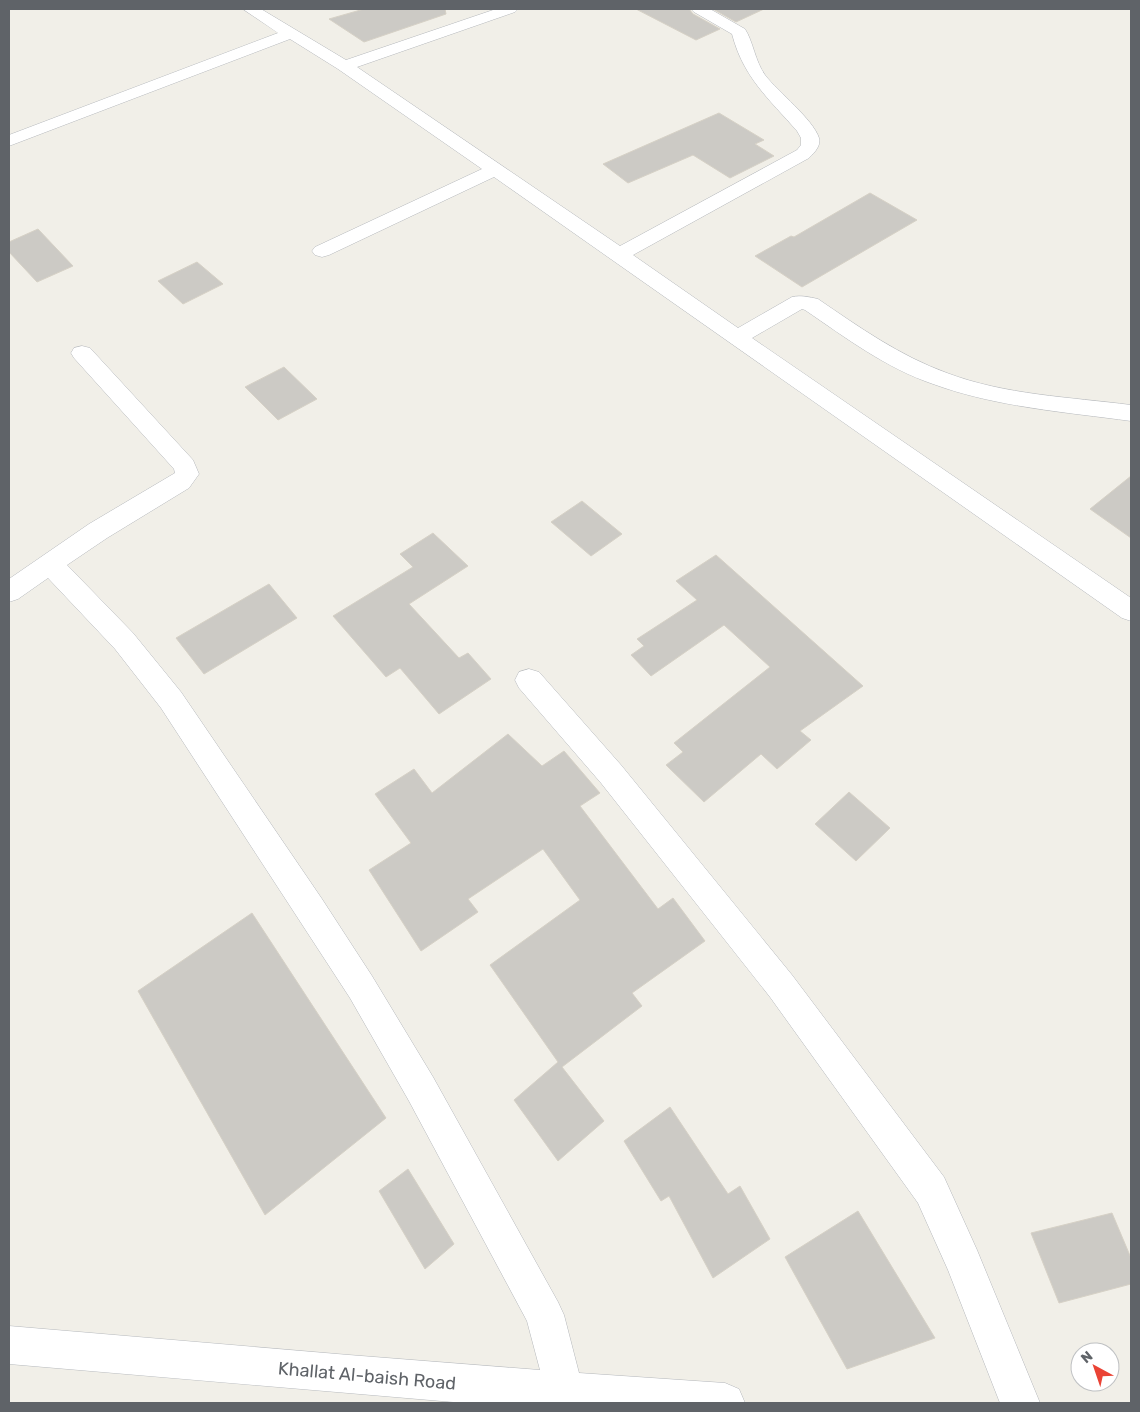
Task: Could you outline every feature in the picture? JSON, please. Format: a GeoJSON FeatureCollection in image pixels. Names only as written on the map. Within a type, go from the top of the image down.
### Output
{"type":"FeatureCollection","features":[{"type":"Feature","properties":{"kind":"street"},"geometry":{"type":"LineString","coordinates":[[251,9],[344,66],[619,254],[1131,611]]}},
{"type":"Feature","properties":{"kind":"street"},"geometry":{"type":"LineString","coordinates":[[344,66],[510,9]]}},
{"type":"Feature","properties":{"kind":"street"},"geometry":{"type":"LineString","coordinates":[[619,254],[803,154],[810,146],[810,138],[805,129],[757,76],[744,50],[739,32],[699,9]]}},
{"type":"Feature","properties":{"kind":"street"},"geometry":{"type":"LineString","coordinates":[[9,141],[292,33]]}},
{"type":"Feature","properties":{"kind":"street"},"geometry":{"type":"LineString","coordinates":[[322,251],[495,170]]}},
{"type":"Feature","properties":{"kind":"street"},"geometry":{"type":"LineString","coordinates":[[737,338],[800,302],[811,304],[877,349],[940,379],[1007,397],[1131,413]]}},
{"type":"Feature","properties":{"kind":"street"},"geometry":{"type":"LineString","coordinates":[[9,592],[98,531],[181,482],[186,474],[185,466],[82,353]]}},
{"type":"Feature","properties":{"kind":"street"},"geometry":{"type":"LineString","coordinates":[[48,564],[73,586],[124,640],[171,700],[312,910],[361,987],[421,1089],[545,1315],[565,1392]]}},
{"type":"Feature","properties":{"kind":"street"},"geometry":{"type":"LineString","coordinates":[[529,680],[611,774],[781,986],[931,1190],[964,1263],[1020,1403]]}},
{"type":"Feature","properties":{"kind":"street","name":"Khallat Al-baish Road"},"geometry":{"type":"LineString","coordinates":[[9,1345],[565,1392],[725,1403]]}},
{"type":"Feature","properties":{"kind":"building"},"geometry":{"type":"Polygon","coordinates":[[[364,9],[445,9],[446,14],[364,42],[329,19],[364,9]]]}},
{"type":"Feature","properties":{"kind":"building"},"geometry":{"type":"Polygon","coordinates":[[[636,9],[689,9],[693,14],[720,29],[696,40],[636,9]]]}},
{"type":"Feature","properties":{"kind":"building"},"geometry":{"type":"Polygon","coordinates":[[[713,9],[764,9],[736,22],[713,9]]]}},
{"type":"Feature","properties":{"kind":"building"},"geometry":{"type":"Polygon","coordinates":[[[719,113],[764,140],[755,144],[774,156],[730,178],[693,155],[628,183],[603,164],[719,113]]]}},
{"type":"Feature","properties":{"kind":"building"},"geometry":{"type":"Polygon","coordinates":[[[870,193],[917,220],[802,287],[755,256],[791,236],[794,237],[870,193]]]}},
{"type":"Feature","properties":{"kind":"building"},"geometry":{"type":"Polygon","coordinates":[[[38,229],[73,266],[37,282],[9,252],[9,242],[38,229]]]}},
{"type":"Feature","properties":{"kind":"building"},"geometry":{"type":"Polygon","coordinates":[[[197,262],[223,284],[183,304],[158,281],[197,262]]]}},
{"type":"Feature","properties":{"kind":"building"},"geometry":{"type":"Polygon","coordinates":[[[284,367],[317,399],[278,420],[245,387],[284,367]]]}},
{"type":"Feature","properties":{"kind":"building"},"geometry":{"type":"Polygon","coordinates":[[[1131,476],[1131,538],[1090,509],[1131,476]]]}},
{"type":"Feature","properties":{"kind":"building"},"geometry":{"type":"Polygon","coordinates":[[[582,501],[622,534],[591,556],[551,522],[582,501]]]}},
{"type":"Feature","properties":{"kind":"building"},"geometry":{"type":"Polygon","coordinates":[[[433,533],[468,566],[409,604],[459,658],[468,653],[491,679],[439,714],[400,668],[386,677],[333,616],[413,567],[400,554],[433,533]]]}},
{"type":"Feature","properties":{"kind":"building"},"geometry":{"type":"Polygon","coordinates":[[[716,555],[863,686],[800,731],[811,740],[777,769],[761,754],[704,802],[666,765],[683,752],[674,743],[770,667],[724,625],[651,676],[631,655],[644,646],[637,639],[697,600],[676,581],[716,555]]]}},
{"type":"Feature","properties":{"kind":"building"},"geometry":{"type":"Polygon","coordinates":[[[269,584],[297,618],[204,674],[176,638],[269,584]]]}},
{"type":"Feature","properties":{"kind":"building"},"geometry":{"type":"Polygon","coordinates":[[[508,734],[542,766],[564,751],[600,793],[580,806],[658,909],[673,898],[705,941],[632,993],[642,1006],[562,1067],[604,1121],[558,1161],[514,1100],[558,1062],[490,965],[580,900],[543,849],[468,899],[478,912],[421,951],[369,870],[411,843],[375,794],[414,769],[432,793],[508,734]]]}},
{"type":"Feature","properties":{"kind":"building"},"geometry":{"type":"Polygon","coordinates":[[[849,792],[890,828],[856,861],[815,824],[849,792]]]}},
{"type":"Feature","properties":{"kind":"building"},"geometry":{"type":"Polygon","coordinates":[[[252,913],[386,1118],[265,1215],[138,991],[252,913]]]}},
{"type":"Feature","properties":{"kind":"building"},"geometry":{"type":"Polygon","coordinates":[[[670,1107],[728,1194],[740,1186],[770,1239],[713,1278],[669,1196],[661,1201],[624,1141],[670,1107]]]}},
{"type":"Feature","properties":{"kind":"building"},"geometry":{"type":"Polygon","coordinates":[[[408,1169],[454,1244],[425,1269],[379,1191],[408,1169]]]}},
{"type":"Feature","properties":{"kind":"building"},"geometry":{"type":"Polygon","coordinates":[[[858,1211],[935,1338],[847,1369],[785,1257],[858,1211]]]}},
{"type":"Feature","properties":{"kind":"building"},"geometry":{"type":"Polygon","coordinates":[[[1112,1213],[1131,1258],[1131,1284],[1059,1303],[1031,1233],[1112,1213]]]}}]}
